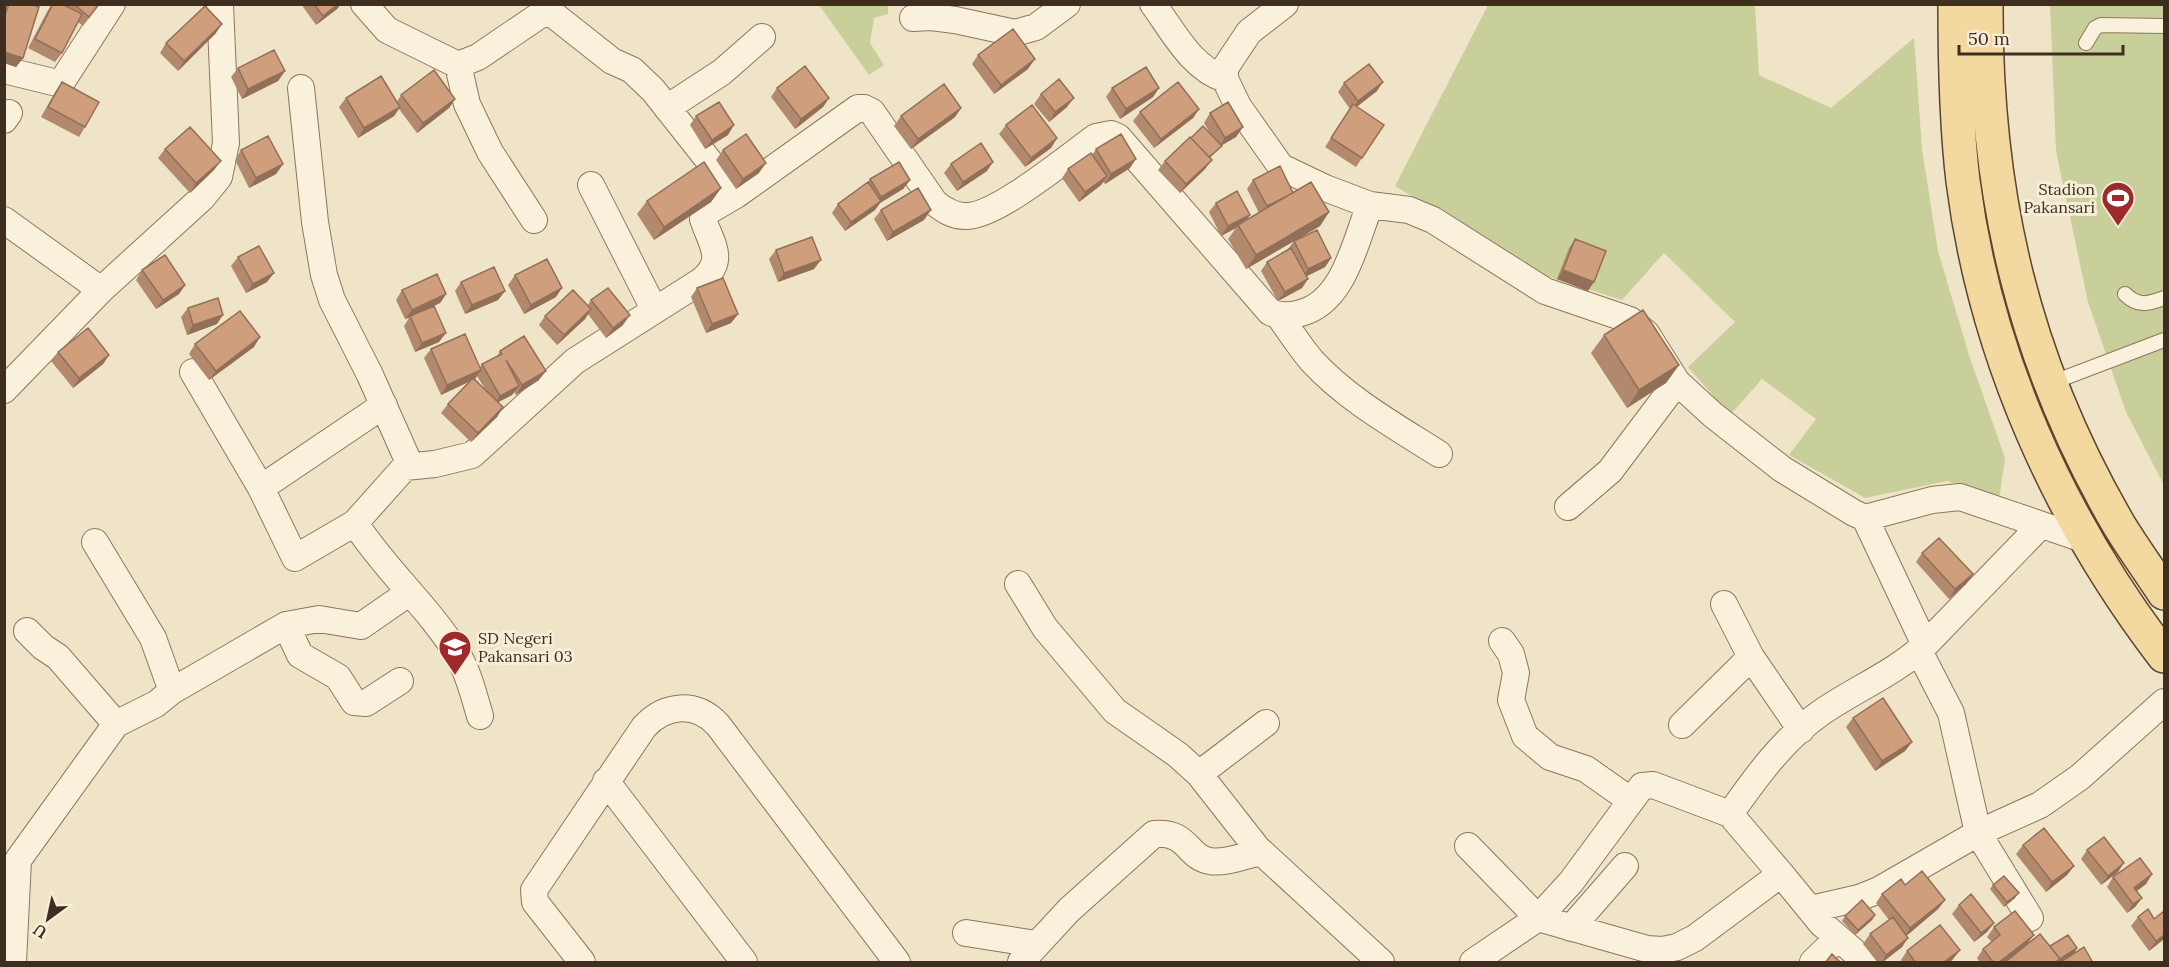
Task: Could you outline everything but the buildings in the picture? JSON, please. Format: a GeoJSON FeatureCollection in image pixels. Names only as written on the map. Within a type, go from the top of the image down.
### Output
{"type":"FeatureCollection","features":[{"type":"Feature","properties":{"kind":"main road"},"geometry":{"type":"LineString","coordinates":[[1955,4],[1954,88],[1963,182],[1981,276],[2007,367],[2042,456],[2086,540],[2132,614],[2164,656]]}},
{"type":"Feature","properties":{"kind":"main road"},"geometry":{"type":"LineString","coordinates":[[1986,4],[1986,73],[1992,153],[2005,231],[2024,308],[2050,384],[2076,444],[2120,525],[2164,593]]}},
{"type":"Feature","properties":{"kind":"main road"},"geometry":{"type":"LineString","coordinates":[[2042,456],[2076,444]]}},
{"type":"Feature","properties":{"kind":"street"},"geometry":{"type":"LineString","coordinates":[[4,70],[57,83],[63,80],[112,4]]}},
{"type":"Feature","properties":{"kind":"street"},"geometry":{"type":"LineString","coordinates":[[6,384],[101,291],[202,198],[219,177],[226,143],[220,4]]}},
{"type":"Feature","properties":{"kind":"street"},"geometry":{"type":"LineString","coordinates":[[364,4],[387,30],[414,46],[458,65],[472,60],[540,15],[549,13],[612,62],[632,70],[667,108],[736,195]]}},
{"type":"Feature","properties":{"kind":"street"},"geometry":{"type":"LineString","coordinates":[[913,18],[932,17],[955,20],[1015,33],[1036,27],[1067,4]]}},
{"type":"Feature","properties":{"kind":"street"},"geometry":{"type":"LineString","coordinates":[[1153,4],[1199,65],[1212,75],[1225,79]]}},
{"type":"Feature","properties":{"kind":"street"},"geometry":{"type":"LineString","coordinates":[[1285,4],[1249,32],[1225,68],[1225,79],[1238,106],[1281,167],[1326,188],[1375,205],[1409,210],[1450,230],[1545,291],[1630,320],[1646,333],[1677,382],[1737,435],[1782,470],[1865,518],[1951,713],[1978,833],[2030,918]]}},
{"type":"Feature","properties":{"kind":"street"},"geometry":{"type":"LineString","coordinates":[[667,108],[722,72],[762,37]]}},
{"type":"Feature","properties":{"kind":"street"},"geometry":{"type":"LineString","coordinates":[[458,65],[467,104],[490,152],[534,220]]}},
{"type":"Feature","properties":{"kind":"street"},"geometry":{"type":"LineString","coordinates":[[301,88],[315,222],[324,275],[332,300],[384,405],[410,465]]}},
{"type":"Feature","properties":{"kind":"street"},"geometry":{"type":"LineString","coordinates":[[193,372],[261,488],[295,558],[355,523],[392,480],[410,465],[435,464],[472,455],[575,361],[701,281],[712,270],[715,248],[704,222],[704,215],[736,195],[858,108],[864,108],[872,112],[935,203],[946,211],[966,217],[999,205],[1096,137],[1111,134],[1128,146],[1270,312],[1279,316],[1311,359],[1339,386],[1439,454]]}},
{"type":"Feature","properties":{"kind":"street"},"geometry":{"type":"LineString","coordinates":[[591,185],[654,309]]}},
{"type":"Feature","properties":{"kind":"street"},"geometry":{"type":"LineString","coordinates":[[1279,316],[1308,312],[1329,298],[1339,282],[1375,205]]}},
{"type":"Feature","properties":{"kind":"street"},"geometry":{"type":"LineString","coordinates":[[5,222],[101,291]]}},
{"type":"Feature","properties":{"kind":"street"},"geometry":{"type":"LineString","coordinates":[[1568,507],[1610,471],[1677,382]]}},
{"type":"Feature","properties":{"kind":"street"},"geometry":{"type":"LineString","coordinates":[[261,488],[384,405]]}},
{"type":"Feature","properties":{"kind":"street"},"geometry":{"type":"LineString","coordinates":[[1865,518],[1932,500],[1960,497],[2086,540]]}},
{"type":"Feature","properties":{"kind":"street"},"geometry":{"type":"LineString","coordinates":[[355,523],[371,548],[410,592],[458,655],[468,675],[480,716]]}},
{"type":"Feature","properties":{"kind":"street"},"geometry":{"type":"LineString","coordinates":[[1730,814],[1775,755],[1801,730],[1829,707],[1922,648],[2040,526]]}},
{"type":"Feature","properties":{"kind":"street"},"geometry":{"type":"LineString","coordinates":[[95,542],[153,638],[172,691]]}},
{"type":"Feature","properties":{"kind":"street"},"geometry":{"type":"LineString","coordinates":[[1018,584],[1044,628],[1107,703],[1132,724],[1178,755],[1198,774],[1261,852],[1381,963]]}},
{"type":"Feature","properties":{"kind":"street"},"geometry":{"type":"LineString","coordinates":[[13,963],[18,860],[116,724],[156,704],[172,691],[286,625],[319,620],[362,626],[410,592]]}},
{"type":"Feature","properties":{"kind":"street"},"geometry":{"type":"LineString","coordinates":[[1724,604],[1751,657],[1801,730]]}},
{"type":"Feature","properties":{"kind":"street"},"geometry":{"type":"LineString","coordinates":[[286,625],[300,655],[338,677],[354,702],[366,703],[400,681]]}},
{"type":"Feature","properties":{"kind":"street"},"geometry":{"type":"LineString","coordinates":[[27,632],[58,657],[116,724]]}},
{"type":"Feature","properties":{"kind":"street"},"geometry":{"type":"LineString","coordinates":[[1502,641],[1511,654],[1516,673],[1511,700],[1525,736],[1550,757],[1586,769],[1630,800]]}},
{"type":"Feature","properties":{"kind":"street"},"geometry":{"type":"LineString","coordinates":[[1682,725],[1751,657]]}},
{"type":"Feature","properties":{"kind":"street"},"geometry":{"type":"LineString","coordinates":[[1811,909],[1859,898],[1879,890],[1978,833],[2040,805],[2080,777],[2164,702]]}},
{"type":"Feature","properties":{"kind":"street"},"geometry":{"type":"LineString","coordinates":[[582,963],[532,895],[644,727],[659,713],[679,707],[703,712],[718,725],[897,963]]}},
{"type":"Feature","properties":{"kind":"street"},"geometry":{"type":"LineString","coordinates":[[1198,774],[1266,723]]}},
{"type":"Feature","properties":{"kind":"street"},"geometry":{"type":"LineString","coordinates":[[606,781],[744,963]]}},
{"type":"Feature","properties":{"kind":"street"},"geometry":{"type":"LineString","coordinates":[[1473,963],[1538,918],[1571,882],[1642,786],[1653,785],[1730,814],[1837,939],[1866,963]]}},
{"type":"Feature","properties":{"kind":"street"},"geometry":{"type":"LineString","coordinates":[[966,933],[1028,953],[1154,834],[1172,834],[1201,857],[1214,862],[1261,852]]}},
{"type":"Feature","properties":{"kind":"street"},"geometry":{"type":"LineString","coordinates":[[1468,846],[1538,918],[1647,949],[1677,947],[1781,874]]}},
{"type":"Feature","properties":{"kind":"street"},"geometry":{"type":"LineString","coordinates":[[1571,928],[1625,866]]}},
{"type":"Feature","properties":{"kind":"street"},"geometry":{"type":"LineString","coordinates":[[1813,963],[1837,939]]}},
{"type":"Feature","properties":{"kind":"lane"},"geometry":{"type":"LineString","coordinates":[[2086,43],[2095,28],[2101,25],[2164,26]]}},
{"type":"Feature","properties":{"kind":"lane"},"geometry":{"type":"LineString","coordinates":[[2125,294],[2134,303],[2145,304],[2164,298]]}},
{"type":"Feature","properties":{"kind":"lane"},"geometry":{"type":"LineString","coordinates":[[2050,384],[2164,340]]}},
{"type":"Feature","properties":{"kind":"green space"},"geometry":{"type":"Polygon","coordinates":[[[819,5],[888,5],[888,14],[874,18],[870,43],[884,65],[869,75],[819,5]]]}},
{"type":"Feature","properties":{"kind":"green space"},"geometry":{"type":"Polygon","coordinates":[[[1488,5],[1755,5],[1759,75],[1831,108],[1914,38],[1922,149],[1938,251],[1969,355],[2005,458],[1999,500],[1947,481],[1865,498],[1789,455],[1816,419],[1762,379],[1730,415],[1688,367],[1735,322],[1664,253],[1622,300],[1543,275],[1395,186],[1488,5]]]}},
{"type":"Feature","properties":{"kind":"green space","name":"Stadion Pakansari"},"geometry":{"type":"Polygon","coordinates":[[[2050,5],[2164,5],[2164,485],[2126,412],[2088,302],[2056,151],[2050,5]]]}},
{"type":"Feature","properties":{"kind":"place","name":"Stadion Pakansari"},"geometry":{"type":"Point","coordinates":[2118,227]}},
{"type":"Feature","properties":{"kind":"place","name":"SD Negeri Pakansari 03"},"geometry":{"type":"Point","coordinates":[455,676]}}]}
